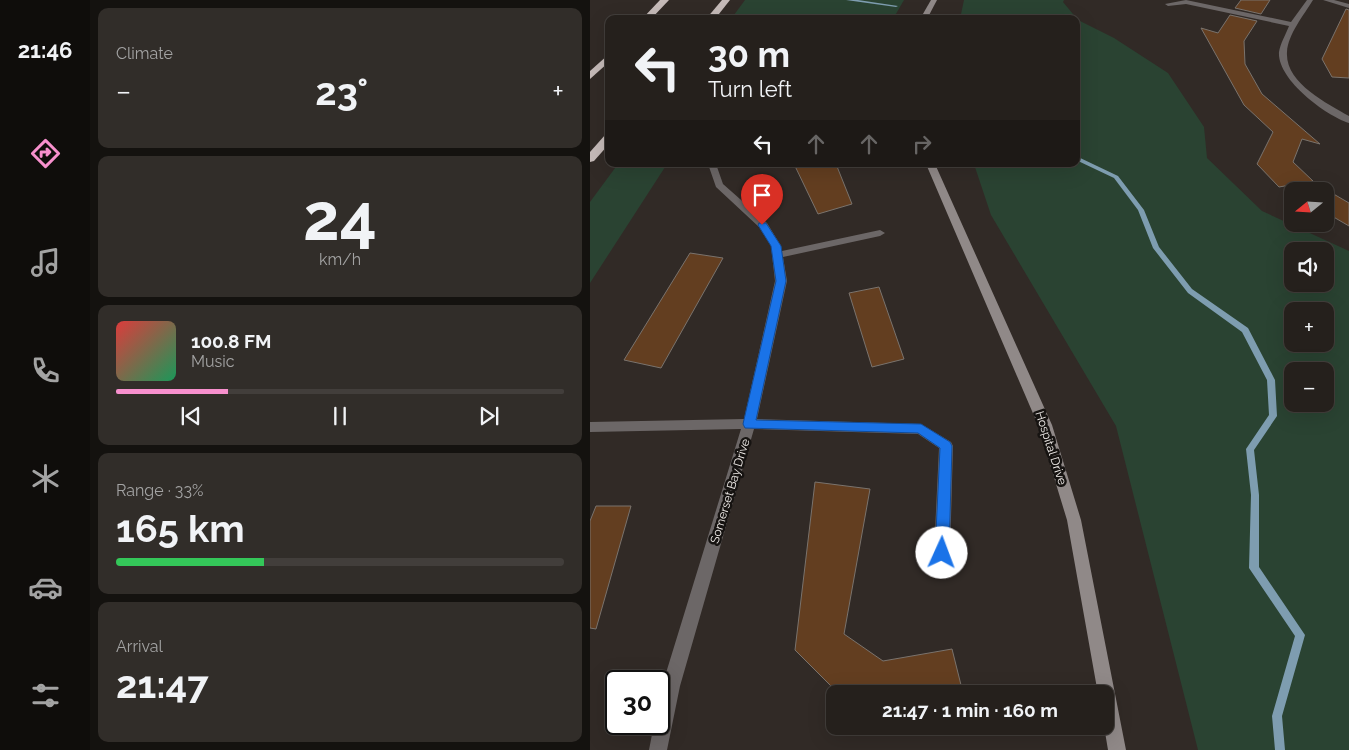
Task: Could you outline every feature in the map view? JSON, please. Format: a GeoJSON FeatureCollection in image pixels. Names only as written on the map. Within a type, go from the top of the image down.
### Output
{"type":"FeatureCollection","features":[{"type":"Feature","properties":{"kind":"highway"},"geometry":{"type":"LineString","coordinates":[[650,15],[665,0]]}},
{"type":"Feature","properties":{"kind":"highway"},"geometry":{"type":"LineString","coordinates":[[713,15],[726,0]]}},
{"type":"Feature","properties":{"kind":"highway"},"geometry":{"type":"LineString","coordinates":[[590,76],[605,61]]}},
{"type":"Feature","properties":{"kind":"highway"},"geometry":{"type":"LineString","coordinates":[[590,160],[605,142]]}},
{"type":"Feature","properties":{"kind":"street"},"geometry":{"type":"LineString","coordinates":[[925,15],[934,0]]}},
{"type":"Feature","properties":{"kind":"street"},"geometry":{"type":"LineString","coordinates":[[1310,0],[1293,25],[1283,51],[1285,67],[1304,92],[1349,120]]}},
{"type":"Feature","properties":{"kind":"street"},"geometry":{"type":"LineString","coordinates":[[1326,0],[1349,6]]}},
{"type":"Feature","properties":{"kind":"street"},"geometry":{"type":"LineString","coordinates":[[1168,4],[1186,2],[1293,25]]}},
{"type":"Feature","properties":{"kind":"street","name":"Somerset Bay Drive"},"geometry":{"type":"LineString","coordinates":[[658,750],[671,686],[749,424],[781,281],[776,246],[762,225],[718,185],[713,167]]}},
{"type":"Feature","properties":{"kind":"street","name":"Hospital Drive"},"geometry":{"type":"LineString","coordinates":[[931,167],[1045,424],[1074,520],[1117,750]]}},
{"type":"Feature","properties":{"kind":"street"},"geometry":{"type":"LineString","coordinates":[[777,255],[880,233]]}},
{"type":"Feature","properties":{"kind":"street"},"geometry":{"type":"LineString","coordinates":[[590,427],[749,424],[921,429],[946,446],[942,553]]}},
{"type":"Feature","properties":{"kind":"green space"},"geometry":{"type":"Polygon","coordinates":[[[745,0],[904,0],[895,15],[734,15],[745,0]]]}},
{"type":"Feature","properties":{"kind":"green space"},"geometry":{"type":"Polygon","coordinates":[[[964,0],[1064,0],[1063,2],[1074,15],[961,15],[964,0]]]}},
{"type":"Feature","properties":{"kind":"green space"},"geometry":{"type":"Polygon","coordinates":[[[1080,21],[1114,38],[1168,73],[1204,127],[1207,158],[1262,211],[1284,221],[1284,232],[1308,232],[1329,242],[1284,242],[1284,292],[1334,292],[1334,244],[1349,251],[1349,750],[1198,750],[1116,426],[991,215],[975,167],[1080,167],[1080,21]]]}},
{"type":"Feature","properties":{"kind":"green space"},"geometry":{"type":"Polygon","coordinates":[[[616,167],[665,167],[590,283],[590,202],[616,167]]]}},
{"type":"Feature","properties":{"kind":"building"},"geometry":{"type":"Polygon","coordinates":[[[1241,0],[1270,0],[1261,14],[1235,8],[1241,0]]]}},
{"type":"Feature","properties":{"kind":"building"},"geometry":{"type":"Polygon","coordinates":[[[1346,9],[1349,10],[1349,78],[1332,77],[1322,59],[1346,9]]]}},
{"type":"Feature","properties":{"kind":"building"},"geometry":{"type":"Polygon","coordinates":[[[1230,15],[1257,21],[1244,41],[1245,64],[1262,94],[1320,144],[1302,139],[1293,162],[1313,181],[1284,182],[1284,186],[1279,187],[1257,164],[1273,132],[1244,105],[1201,28],[1218,33],[1230,15]]]}},
{"type":"Feature","properties":{"kind":"building"},"geometry":{"type":"Polygon","coordinates":[[[795,167],[837,167],[852,204],[818,214],[795,167]]]}},
{"type":"Feature","properties":{"kind":"building"},"geometry":{"type":"Polygon","coordinates":[[[1334,194],[1349,203],[1349,226],[1334,217],[1334,194]]]}},
{"type":"Feature","properties":{"kind":"building"},"geometry":{"type":"Polygon","coordinates":[[[690,253],[723,258],[661,368],[624,360],[690,253]]]}},
{"type":"Feature","properties":{"kind":"building"},"geometry":{"type":"Polygon","coordinates":[[[879,287],[904,359],[872,367],[849,293],[879,287]]]}},
{"type":"Feature","properties":{"kind":"building"},"geometry":{"type":"Polygon","coordinates":[[[815,482],[870,489],[844,634],[883,661],[952,649],[961,685],[830,685],[795,650],[815,482]]]}},
{"type":"Feature","properties":{"kind":"building"},"geometry":{"type":"Polygon","coordinates":[[[596,506],[631,506],[596,629],[590,628],[590,521],[596,506]]]}},
{"type":"Feature","properties":{"kind":"waterway"},"geometry":{"type":"LineString","coordinates":[[848,0],[896,6]]}},
{"type":"Feature","properties":{"kind":"waterway"},"geometry":{"type":"LineString","coordinates":[[1080,160],[1116,177],[1141,210],[1156,248],[1190,291],[1245,330],[1271,380],[1273,416],[1250,449],[1255,495],[1254,568],[1300,635],[1277,716],[1280,750]]}},
{"type":"Feature","properties":{"kind":"route"},"geometry":{"type":"LineString","coordinates":[[762,225],[776,246],[781,281],[749,424],[921,429],[933,437],[946,446],[942,553]]}}]}
